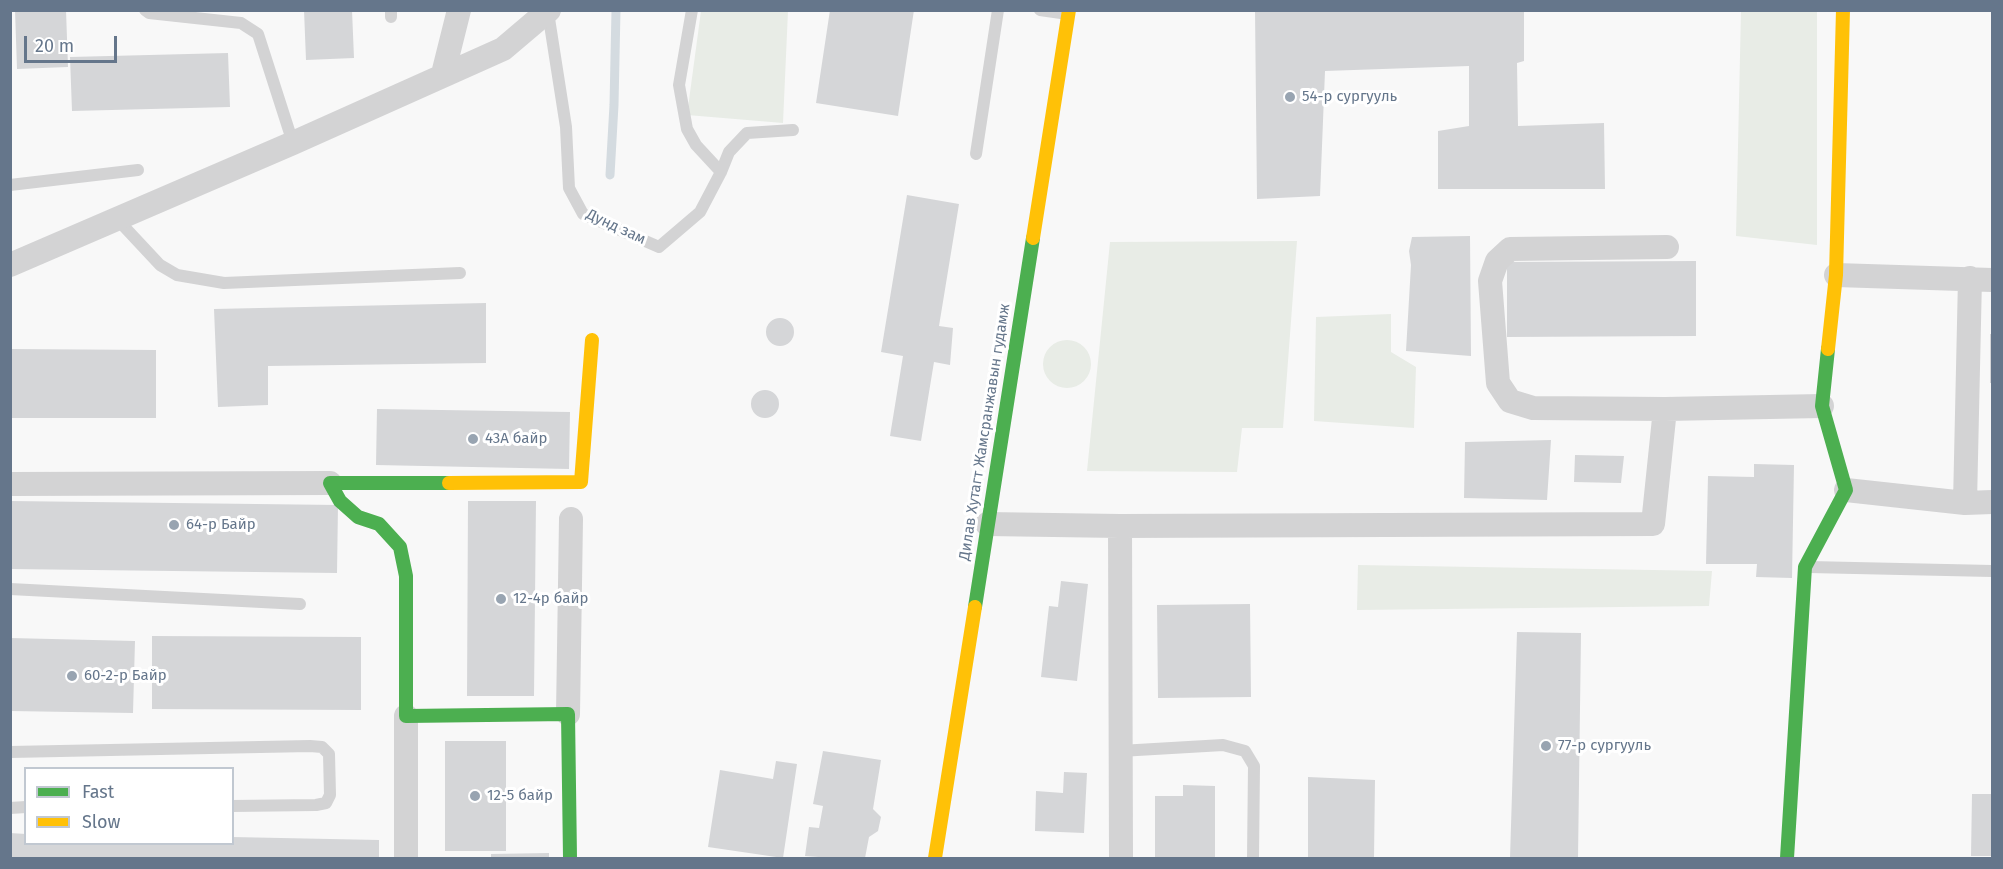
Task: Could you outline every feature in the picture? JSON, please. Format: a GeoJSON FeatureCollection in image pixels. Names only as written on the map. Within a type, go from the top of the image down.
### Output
{"type":"FeatureCollection","features":[{"type":"Feature","properties":{"kind":"street"},"geometry":{"type":"LineString","coordinates":[[443,74],[459,10]]}},
{"type":"Feature","properties":{"kind":"street"},"geometry":{"type":"LineString","coordinates":[[1787,858],[1805,567],[1846,490],[1822,406],[1836,275],[1843,10]]}},
{"type":"Feature","properties":{"kind":"street"},"geometry":{"type":"LineString","coordinates":[[10,265],[293,143],[503,49],[548,11]]}},
{"type":"Feature","properties":{"kind":"street","name":"Дилав Хутагт Жамсранжавын гудамж"},"geometry":{"type":"LineString","coordinates":[[935,858],[1069,12]]}},
{"type":"Feature","properties":{"kind":"street"},"geometry":{"type":"LineString","coordinates":[[1667,247],[1510,249],[1497,261],[1490,281],[1498,383],[1510,400],[1533,408],[1665,409],[1822,406]]}},
{"type":"Feature","properties":{"kind":"street"},"geometry":{"type":"LineString","coordinates":[[1836,275],[1981,279],[1965,503]]}},
{"type":"Feature","properties":{"kind":"street"},"geometry":{"type":"LineString","coordinates":[[10,484],[582,482],[592,340]]}},
{"type":"Feature","properties":{"kind":"street"},"geometry":{"type":"LineString","coordinates":[[987,524],[1120,526],[1653,524],[1665,409]]}},
{"type":"Feature","properties":{"kind":"street"},"geometry":{"type":"LineString","coordinates":[[330,483],[340,501],[358,517],[379,524],[400,547],[406,576],[406,858]]}},
{"type":"Feature","properties":{"kind":"street"},"geometry":{"type":"LineString","coordinates":[[1846,490],[1965,503],[1992,502]]}},
{"type":"Feature","properties":{"kind":"street"},"geometry":{"type":"LineString","coordinates":[[570,858],[568,714],[571,519]]}},
{"type":"Feature","properties":{"kind":"street"},"geometry":{"type":"LineString","coordinates":[[1120,526],[1121,858]]}},
{"type":"Feature","properties":{"kind":"street"},"geometry":{"type":"LineString","coordinates":[[406,716],[568,714]]}},
{"type":"Feature","properties":{"kind":"lane"},"geometry":{"type":"LineString","coordinates":[[145,10],[149,13],[241,23],[258,34],[293,143]]}},
{"type":"Feature","properties":{"kind":"lane"},"geometry":{"type":"LineString","coordinates":[[692,10],[679,85],[687,129],[696,145],[721,172]]}},
{"type":"Feature","properties":{"kind":"lane"},"geometry":{"type":"LineString","coordinates":[[976,154],[998,10]]}},
{"type":"Feature","properties":{"kind":"lane"},"geometry":{"type":"LineString","coordinates":[[1040,10],[1069,12]]}},
{"type":"Feature","properties":{"kind":"lane","name":"Дунд зам"},"geometry":{"type":"LineString","coordinates":[[548,11],[566,127],[569,188],[583,214],[659,247],[700,212],[729,152],[747,133],[793,130]]}},
{"type":"Feature","properties":{"kind":"lane"},"geometry":{"type":"LineString","coordinates":[[10,185],[138,170]]}},
{"type":"Feature","properties":{"kind":"lane"},"geometry":{"type":"LineString","coordinates":[[117,219],[160,265],[177,275],[224,283],[460,273]]}},
{"type":"Feature","properties":{"kind":"lane"},"geometry":{"type":"LineString","coordinates":[[1805,567],[1992,571]]}},
{"type":"Feature","properties":{"kind":"lane"},"geometry":{"type":"LineString","coordinates":[[10,589],[300,603]]}},
{"type":"Feature","properties":{"kind":"lane"},"geometry":{"type":"LineString","coordinates":[[1120,751],[1223,745],[1245,752],[1254,766],[1253,858]]}},
{"type":"Feature","properties":{"kind":"lane"},"geometry":{"type":"LineString","coordinates":[[10,752],[310,746],[322,747],[329,754],[330,795],[326,803],[316,806],[234,806]]}},
{"type":"Feature","properties":{"kind":"shaded area"},"geometry":{"type":"Polygon","coordinates":[[[701,11],[788,11],[783,123],[687,115],[701,11]]]}},
{"type":"Feature","properties":{"kind":"shaded area"},"geometry":{"type":"Polygon","coordinates":[[[1741,11],[1817,11],[1817,245],[1736,236],[1741,11]]]}},
{"type":"Feature","properties":{"kind":"shaded area"},"geometry":{"type":"Polygon","coordinates":[[[1297,241],[1283,428],[1242,428],[1237,472],[1087,471],[1110,242],[1297,241]]]}},
{"type":"Feature","properties":{"kind":"shaded area"},"geometry":{"type":"Polygon","coordinates":[[[1391,314],[1391,352],[1416,367],[1414,428],[1314,421],[1316,317],[1391,314]]]}},
{"type":"Feature","properties":{"kind":"shaded area"},"geometry":{"type":"Polygon","coordinates":[[[1062,340],[1072,340],[1087,350],[1091,364],[1090,373],[1081,384],[1072,388],[1062,388],[1047,378],[1043,369],[1043,359],[1053,344],[1062,340]]]}},
{"type":"Feature","properties":{"kind":"shaded area"},"geometry":{"type":"Polygon","coordinates":[[[1358,565],[1712,571],[1709,606],[1357,610],[1358,565]]]}},
{"type":"Feature","properties":{"kind":"building"},"geometry":{"type":"Polygon","coordinates":[[[15,10],[66,10],[68,67],[17,69],[15,10]]]}},
{"type":"Feature","properties":{"kind":"building"},"geometry":{"type":"Polygon","coordinates":[[[304,10],[352,10],[354,58],[306,60],[304,10]]]}},
{"type":"Feature","properties":{"kind":"building"},"geometry":{"type":"Polygon","coordinates":[[[830,10],[914,10],[898,116],[816,103],[830,10]]]}},
{"type":"Feature","properties":{"kind":"building","name":"54-р сургууль"},"geometry":{"type":"Polygon","coordinates":[[[1255,10],[1524,10],[1524,61],[1517,63],[1518,126],[1604,123],[1605,189],[1438,189],[1438,131],[1469,126],[1469,66],[1325,71],[1320,196],[1257,199],[1255,10]]]}},
{"type":"Feature","properties":{"kind":"building"},"geometry":{"type":"Polygon","coordinates":[[[228,53],[230,107],[72,111],[70,57],[228,53]]]}},
{"type":"Feature","properties":{"kind":"building"},"geometry":{"type":"Polygon","coordinates":[[[907,195],[959,204],[939,326],[953,328],[950,365],[934,362],[921,441],[890,436],[903,356],[881,352],[907,195]]]}},
{"type":"Feature","properties":{"kind":"building"},"geometry":{"type":"Polygon","coordinates":[[[1470,236],[1471,356],[1406,351],[1411,265],[1409,251],[1412,237],[1470,236]]]}},
{"type":"Feature","properties":{"kind":"building"},"geometry":{"type":"Polygon","coordinates":[[[1696,261],[1696,336],[1507,337],[1507,262],[1696,261]]]}},
{"type":"Feature","properties":{"kind":"building"},"geometry":{"type":"Polygon","coordinates":[[[486,303],[486,363],[268,366],[268,405],[218,407],[214,309],[486,303]]]}},
{"type":"Feature","properties":{"kind":"building"},"geometry":{"type":"Polygon","coordinates":[[[780,318],[790,322],[794,332],[790,342],[780,346],[770,342],[766,332],[770,322],[780,318]]]}},
{"type":"Feature","properties":{"kind":"building"},"geometry":{"type":"Polygon","coordinates":[[[1990,334],[1992,334],[1992,383],[1990,383],[1990,334]]]}},
{"type":"Feature","properties":{"kind":"building"},"geometry":{"type":"Polygon","coordinates":[[[10,349],[156,350],[156,418],[10,418],[10,349]]]}},
{"type":"Feature","properties":{"kind":"building"},"geometry":{"type":"Polygon","coordinates":[[[765,390],[775,394],[779,404],[775,414],[765,418],[755,414],[751,404],[755,394],[765,390]]]}},
{"type":"Feature","properties":{"kind":"building","name":"43А байр"},"geometry":{"type":"Polygon","coordinates":[[[377,409],[570,412],[569,469],[376,465],[377,409]]]}},
{"type":"Feature","properties":{"kind":"building"},"geometry":{"type":"Polygon","coordinates":[[[1551,440],[1547,500],[1464,498],[1465,442],[1551,440]]]}},
{"type":"Feature","properties":{"kind":"building"},"geometry":{"type":"Polygon","coordinates":[[[1575,455],[1624,456],[1621,483],[1574,482],[1575,455]]]}},
{"type":"Feature","properties":{"kind":"building"},"geometry":{"type":"Polygon","coordinates":[[[1754,464],[1794,465],[1792,578],[1756,577],[1757,564],[1706,564],[1708,476],[1754,477],[1754,464]]]}},
{"type":"Feature","properties":{"kind":"building","name":"64-р Байр"},"geometry":{"type":"Polygon","coordinates":[[[10,501],[338,505],[337,573],[10,569],[10,501]]]}},
{"type":"Feature","properties":{"kind":"building","name":"12-4р байр"},"geometry":{"type":"Polygon","coordinates":[[[468,501],[536,501],[534,696],[467,696],[468,501]]]}},
{"type":"Feature","properties":{"kind":"building"},"geometry":{"type":"Polygon","coordinates":[[[1061,581],[1088,584],[1077,681],[1041,677],[1049,606],[1058,607],[1061,581]]]}},
{"type":"Feature","properties":{"kind":"building"},"geometry":{"type":"Polygon","coordinates":[[[1250,604],[1251,697],[1158,698],[1157,605],[1250,604]]]}},
{"type":"Feature","properties":{"kind":"building","name":"77-р сургууль"},"geometry":{"type":"Polygon","coordinates":[[[1517,632],[1581,633],[1578,858],[1510,858],[1517,632]]]}},
{"type":"Feature","properties":{"kind":"building"},"geometry":{"type":"Polygon","coordinates":[[[152,636],[361,637],[361,710],[152,709],[152,636]]]}},
{"type":"Feature","properties":{"kind":"building","name":"60-2-р Байр"},"geometry":{"type":"Polygon","coordinates":[[[10,638],[135,641],[133,713],[10,711],[10,638]]]}},
{"type":"Feature","properties":{"kind":"building","name":"12-5 байр"},"geometry":{"type":"Polygon","coordinates":[[[445,741],[506,741],[506,851],[445,851],[445,741]]]}},
{"type":"Feature","properties":{"kind":"building"},"geometry":{"type":"Polygon","coordinates":[[[823,751],[881,760],[873,809],[881,817],[878,831],[869,837],[865,858],[805,856],[809,827],[819,828],[823,806],[813,804],[823,751]]]}},
{"type":"Feature","properties":{"kind":"building"},"geometry":{"type":"Polygon","coordinates":[[[776,761],[797,764],[783,858],[708,847],[720,770],[773,779],[776,761]]]}},
{"type":"Feature","properties":{"kind":"building"},"geometry":{"type":"Polygon","coordinates":[[[1064,772],[1087,773],[1084,833],[1035,831],[1036,791],[1063,793],[1064,772]]]}},
{"type":"Feature","properties":{"kind":"building"},"geometry":{"type":"Polygon","coordinates":[[[1308,777],[1375,780],[1374,858],[1308,858],[1308,777]]]}},
{"type":"Feature","properties":{"kind":"building"},"geometry":{"type":"Polygon","coordinates":[[[1183,785],[1215,786],[1215,858],[1155,858],[1155,796],[1183,796],[1183,785]]]}},
{"type":"Feature","properties":{"kind":"building"},"geometry":{"type":"Polygon","coordinates":[[[1972,794],[1992,794],[1992,856],[1971,856],[1972,794]]]}},
{"type":"Feature","properties":{"kind":"building"},"geometry":{"type":"Polygon","coordinates":[[[10,833],[24,834],[24,845],[234,845],[234,837],[379,840],[379,858],[10,858],[10,833]]]}},
{"type":"Feature","properties":{"kind":"building"},"geometry":{"type":"Polygon","coordinates":[[[549,853],[549,858],[491,858],[491,854],[549,853]]]}},
{"type":"Feature","properties":{"kind":"waterway"},"geometry":{"type":"LineString","coordinates":[[610,175],[616,10]]}},
{"type":"Feature","properties":{"kind":"traffic: fast"},"geometry":{"type":"LineString","coordinates":[[975,607],[1033,238]]}},
{"type":"Feature","properties":{"kind":"traffic: fast"},"geometry":{"type":"LineString","coordinates":[[1787,858],[1805,567],[1846,490],[1822,406],[1828,349]]}},
{"type":"Feature","properties":{"kind":"traffic: fast"},"geometry":{"type":"LineString","coordinates":[[449,483],[330,483],[340,501],[358,517],[379,524],[400,547],[406,576],[406,716],[568,714],[570,858]]}},
{"type":"Feature","properties":{"kind":"traffic: slow"},"geometry":{"type":"LineString","coordinates":[[1033,238],[1069,10]]}},
{"type":"Feature","properties":{"kind":"traffic: slow"},"geometry":{"type":"LineString","coordinates":[[1828,349],[1836,275],[1843,10]]}},
{"type":"Feature","properties":{"kind":"traffic: slow"},"geometry":{"type":"LineString","coordinates":[[449,483],[581,482],[592,340]]}},
{"type":"Feature","properties":{"kind":"traffic: slow"},"geometry":{"type":"LineString","coordinates":[[935,858],[975,607]]}},
{"type":"Feature","properties":{"kind":"place","name":"54-р сургууль"},"geometry":{"type":"Point","coordinates":[1290,97]}},
{"type":"Feature","properties":{"kind":"place","name":"43А байр"},"geometry":{"type":"Point","coordinates":[473,439]}},
{"type":"Feature","properties":{"kind":"place","name":"64-р Байр"},"geometry":{"type":"Point","coordinates":[174,525]}},
{"type":"Feature","properties":{"kind":"place","name":"12-4р байр"},"geometry":{"type":"Point","coordinates":[501,599]}},
{"type":"Feature","properties":{"kind":"place","name":"60-2-р Байр"},"geometry":{"type":"Point","coordinates":[72,676]}},
{"type":"Feature","properties":{"kind":"place","name":"77-р сургууль"},"geometry":{"type":"Point","coordinates":[1546,746]}},
{"type":"Feature","properties":{"kind":"place","name":"12-5 байр"},"geometry":{"type":"Point","coordinates":[475,796]}}]}
